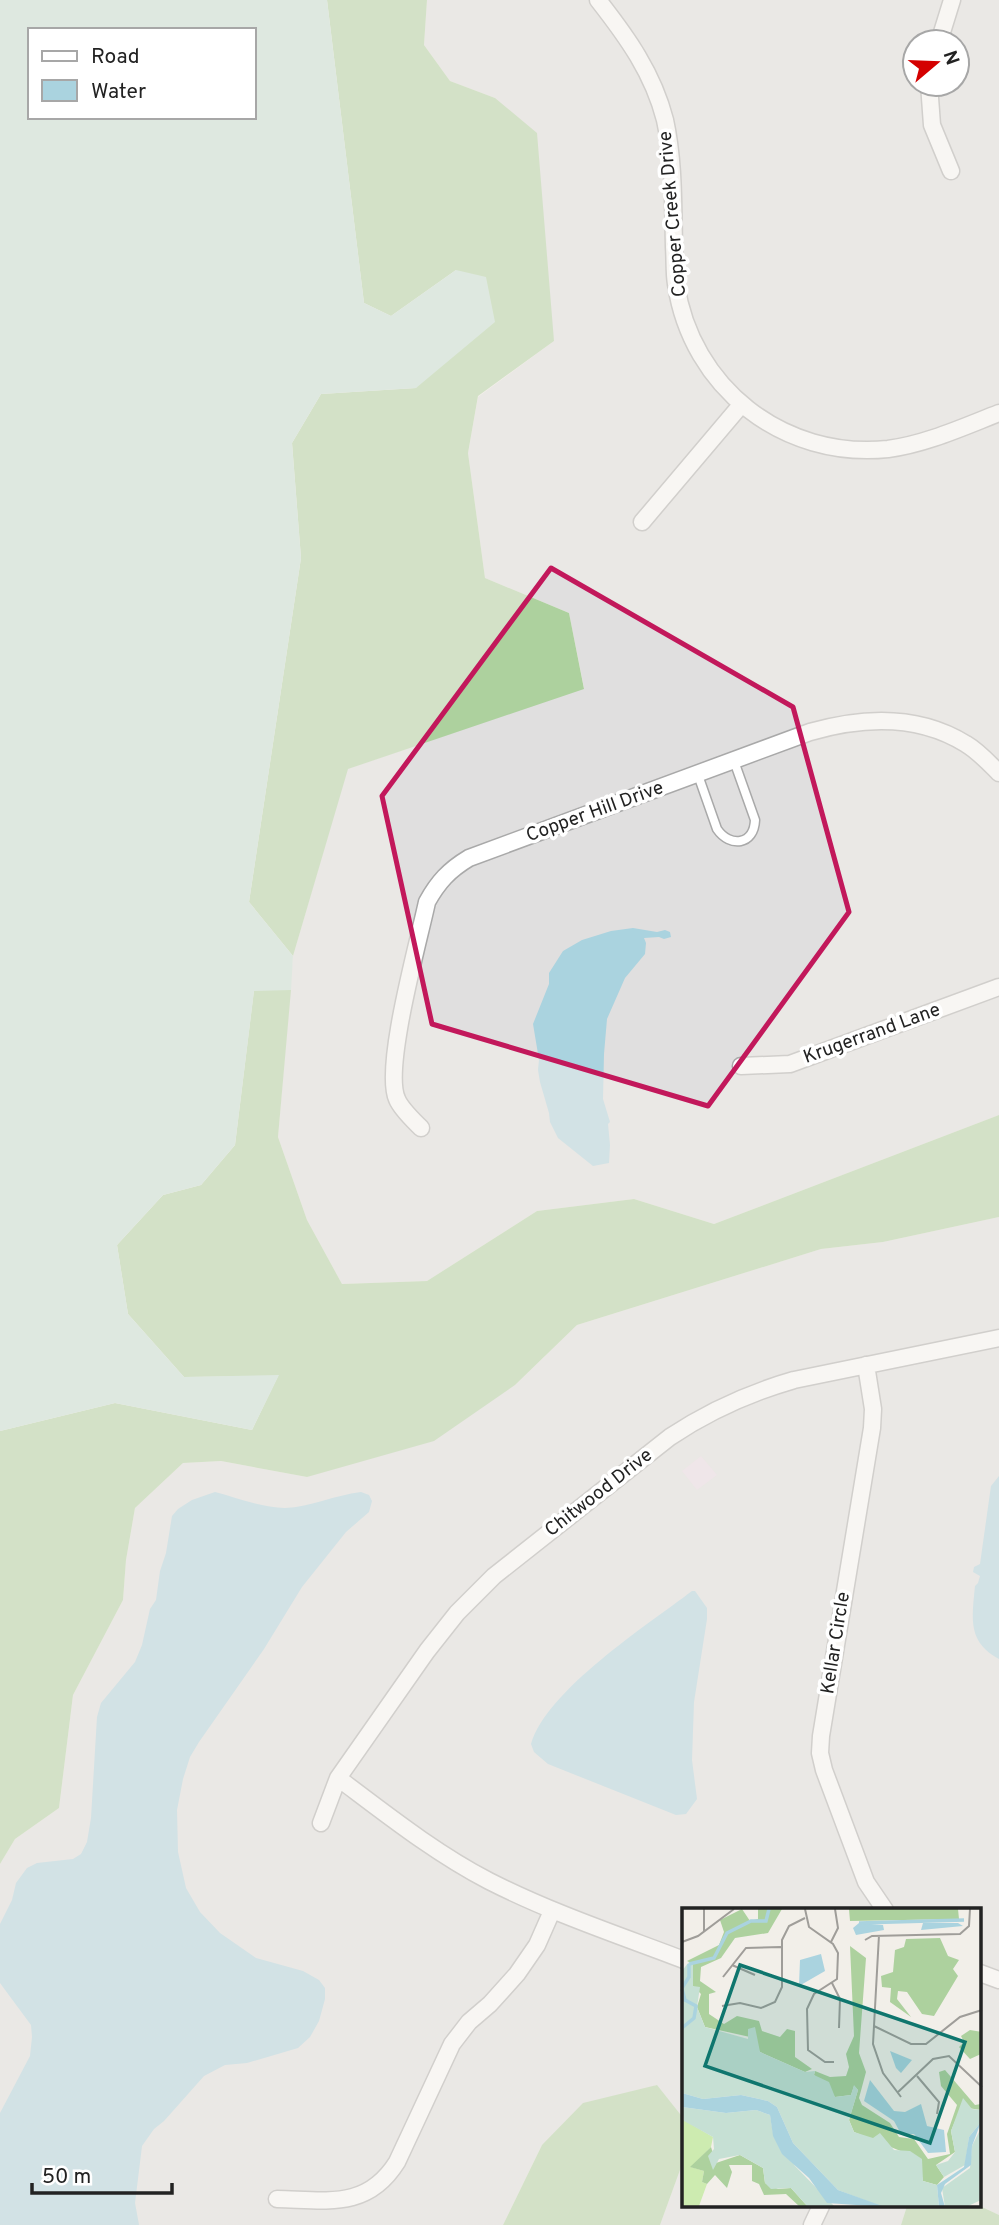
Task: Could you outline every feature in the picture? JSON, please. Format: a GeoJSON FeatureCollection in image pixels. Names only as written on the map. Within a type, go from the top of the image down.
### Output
{"type":"FeatureCollection","features":[{"type":"Feature","properties":{"kind":"street","name":"Copper Creek Drive"},"geometry":{"type":"LineString","coordinates":[[598,0],[645,66],[664,119],[671,156],[676,283],[684,320],[699,352],[717,380],[741,405],[776,428],[805,441],[863,451],[891,449],[925,441],[999,413]]}},
{"type":"Feature","properties":{"kind":"street"},"geometry":{"type":"LineString","coordinates":[[943,28],[952,0]]}},
{"type":"Feature","properties":{"kind":"street"},"geometry":{"type":"LineString","coordinates":[[930,98],[932,125],[951,171]]}},
{"type":"Feature","properties":{"kind":"street"},"geometry":{"type":"LineString","coordinates":[[642,522],[741,405]]}},
{"type":"Feature","properties":{"kind":"street","name":"Copper Hill Drive"},"geometry":{"type":"LineString","coordinates":[[421,1128],[397,1099],[392,1077],[395,1048],[427,902],[438,883],[452,868],[469,858],[839,723],[895,720],[922,726],[967,744],[999,772]]}},
{"type":"Feature","properties":{"kind":"street","name":"Krugerrand Lane"},"geometry":{"type":"LineString","coordinates":[[741,1066],[789,1064],[999,987]]}},
{"type":"Feature","properties":{"kind":"street","name":"Chitwood Drive"},"geometry":{"type":"LineString","coordinates":[[321,1823],[338,1778],[427,1651],[476,1593],[670,1437],[701,1416],[762,1389],[999,1338]]}},
{"type":"Feature","properties":{"kind":"street","name":"Kellar Circle"},"geometry":{"type":"LineString","coordinates":[[866,1365],[873,1409],[872,1428],[820,1753],[866,1882],[884,1908]]}},
{"type":"Feature","properties":{"kind":"street"},"geometry":{"type":"LineString","coordinates":[[338,1778],[386,1815],[488,1880],[552,1911],[682,1959]]}},
{"type":"Feature","properties":{"kind":"street"},"geometry":{"type":"LineString","coordinates":[[277,2199],[342,2201],[373,2189],[387,2177],[397,2162],[452,2044],[469,2022],[490,2004],[517,1974],[537,1945],[552,1911]]}},
{"type":"Feature","properties":{"kind":"street"},"geometry":{"type":"LineString","coordinates":[[982,1974],[999,1980]]}},
{"type":"Feature","properties":{"kind":"street"},"geometry":{"type":"LineString","coordinates":[[812,2225],[820,2208]]}},
{"type":"Feature","properties":{"kind":"lane"},"geometry":{"type":"LineString","coordinates":[[698,775],[722,836],[736,842],[744,840],[751,834],[755,820],[734,761]]}},
{"type":"Feature","properties":{"kind":"highlighted area"},"geometry":{"type":"Polygon","coordinates":[[[551,568],[793,707],[849,912],[708,1106],[432,1024],[382,796],[551,568]]]}},
{"type":"Feature","properties":{"kind":"shaded area"},"geometry":{"type":"Polygon","coordinates":[[[427,0],[999,0],[999,1115],[714,1224],[634,1199],[537,1211],[427,1281],[342,1284],[307,1220],[278,1137],[293,956],[347,769],[584,688],[569,613],[485,578],[468,453],[478,397],[554,341],[495,98],[450,81],[424,45],[427,0]]]}},
{"type":"Feature","properties":{"kind":"shaded area"},"geometry":{"type":"Polygon","coordinates":[[[999,1217],[999,2215],[982,2207],[982,1908],[682,1908],[682,2117],[656,2085],[542,2145],[503,2225],[0,2225],[0,1864],[15,1839],[59,1808],[73,1695],[123,1600],[126,1560],[135,1508],[183,1463],[221,1461],[307,1477],[515,1385],[577,1325],[821,1249],[883,1242],[999,1217]]]}},
{"type":"Feature","properties":{"kind":"shaded area"},"geometry":{"type":"Polygon","coordinates":[[[701,1456],[717,1475],[697,1490],[682,1471],[701,1456]]]}},
{"type":"Feature","properties":{"kind":"shaded area"},"geometry":{"type":"Polygon","coordinates":[[[682,2164],[682,2208],[906,2208],[901,2225],[660,2225],[682,2164]]]}},
{"type":"Feature","properties":{"kind":"green space"},"geometry":{"type":"Polygon","coordinates":[[[0,0],[327,0],[364,303],[391,316],[456,270],[486,277],[495,322],[416,388],[321,394],[292,443],[301,558],[249,902],[293,956],[291,990],[254,991],[235,1145],[201,1185],[163,1195],[117,1245],[128,1314],[184,1377],[279,1375],[252,1430],[115,1403],[0,1431],[0,0]]]}},
{"type":"Feature","properties":{"kind":"green space"},"geometry":{"type":"Polygon","coordinates":[[[327,0],[427,0],[424,45],[450,81],[495,98],[537,133],[554,341],[478,396],[468,453],[485,578],[569,613],[584,689],[348,769],[293,956],[249,902],[301,558],[292,443],[321,394],[416,388],[456,270],[391,316],[364,303],[327,0]]]}},
{"type":"Feature","properties":{"kind":"green space"},"geometry":{"type":"Polygon","coordinates":[[[254,990],[291,990],[278,1137],[307,1220],[342,1284],[427,1281],[537,1211],[634,1199],[714,1224],[999,1115],[999,1217],[883,1242],[821,1249],[577,1325],[515,1385],[434,1441],[307,1477],[221,1461],[183,1463],[135,1508],[126,1560],[123,1600],[73,1695],[59,1808],[15,1839],[0,1864],[0,1431],[115,1403],[252,1430],[278,1376],[184,1377],[128,1314],[117,1245],[163,1195],[201,1185],[235,1145],[254,990]]]}},
{"type":"Feature","properties":{"kind":"green space"},"geometry":{"type":"Polygon","coordinates":[[[657,2085],[682,2116],[682,2164],[660,2225],[503,2225],[542,2145],[583,2103],[657,2085]]]}},
{"type":"Feature","properties":{"kind":"green space"},"geometry":{"type":"Polygon","coordinates":[[[982,2207],[999,2215],[999,2225],[901,2225],[906,2208],[982,2207]]]}},
{"type":"Feature","properties":{"kind":"water"},"geometry":{"type":"Polygon","coordinates":[[[633,928],[657,932],[665,930],[670,932],[671,937],[644,938],[645,954],[625,978],[607,1019],[603,1099],[610,1122],[609,1163],[593,1166],[558,1138],[550,1122],[540,1082],[533,1024],[549,984],[549,973],[563,951],[582,940],[611,931],[633,928]]]}},
{"type":"Feature","properties":{"kind":"water"},"geometry":{"type":"Polygon","coordinates":[[[999,1476],[999,1659],[981,1645],[974,1628],[975,1586],[980,1576],[973,1572],[974,1567],[980,1564],[991,1486],[999,1476]]]}},
{"type":"Feature","properties":{"kind":"water"},"geometry":{"type":"Polygon","coordinates":[[[215,1492],[276,1508],[304,1506],[361,1492],[369,1495],[372,1501],[369,1512],[346,1532],[302,1587],[264,1649],[199,1742],[190,1757],[177,1810],[178,1852],[186,1888],[200,1912],[220,1933],[256,1958],[303,1971],[319,1980],[325,1988],[325,1999],[319,2021],[310,2037],[298,2048],[247,2063],[225,2065],[204,2076],[154,2129],[142,2146],[135,2203],[139,2225],[0,2225],[0,2113],[30,2056],[32,2037],[31,2025],[0,1983],[0,1924],[12,1900],[16,1883],[27,1868],[37,1863],[73,1859],[81,1854],[87,1842],[97,1717],[101,1703],[135,1662],[142,1645],[150,1609],[156,1600],[172,1516],[192,1500],[215,1492]]]}},
{"type":"Feature","properties":{"kind":"water"},"geometry":{"type":"Polygon","coordinates":[[[695,1591],[707,1608],[707,1619],[694,1702],[692,1760],[697,1799],[686,1814],[676,1815],[548,1764],[534,1752],[531,1744],[541,1723],[556,1702],[600,1660],[695,1591]]]}}]}
